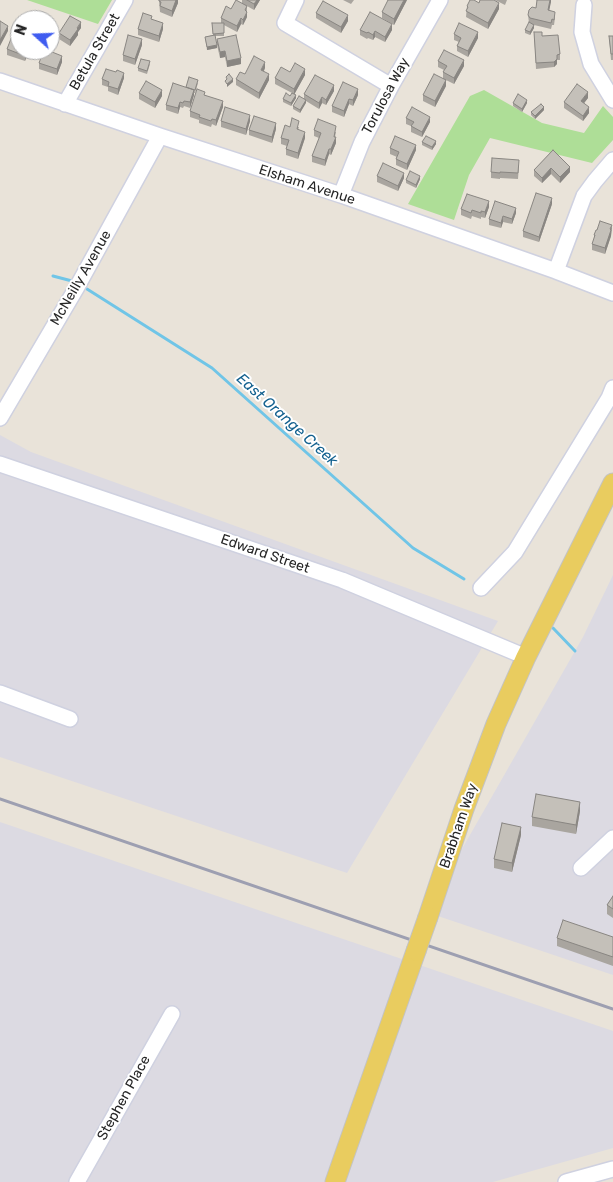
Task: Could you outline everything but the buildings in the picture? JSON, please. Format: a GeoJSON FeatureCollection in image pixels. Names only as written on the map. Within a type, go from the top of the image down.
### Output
{"type":"FeatureCollection","features":[{"type":"Feature","properties":{"kind":"main road","name":"Brabham Way"},"geometry":{"type":"LineString","coordinates":[[334,1182],[428,917],[464,809],[496,724],[526,657],[613,483]]}},
{"type":"Feature","properties":{"kind":"street","name":"Betula Street"},"geometry":{"type":"LineString","coordinates":[[65,104],[125,0]]}},
{"type":"Feature","properties":{"kind":"street"},"geometry":{"type":"LineString","coordinates":[[296,0],[285,23],[391,86]]}},
{"type":"Feature","properties":{"kind":"street","name":"Torulosa Way"},"geometry":{"type":"LineString","coordinates":[[341,195],[362,142],[391,86],[440,0]]}},
{"type":"Feature","properties":{"kind":"street"},"geometry":{"type":"LineString","coordinates":[[584,6],[582,32],[591,64],[613,100]]}},
{"type":"Feature","properties":{"kind":"street","name":"Elsham Avenue"},"geometry":{"type":"LineString","coordinates":[[0,82],[341,195],[613,293]]}},
{"type":"Feature","properties":{"kind":"street","name":"McNeilly Avenue"},"geometry":{"type":"LineString","coordinates":[[0,418],[77,287],[160,136]]}},
{"type":"Feature","properties":{"kind":"street"},"geometry":{"type":"LineString","coordinates":[[556,271],[584,196],[613,160]]}},
{"type":"Feature","properties":{"kind":"street"},"geometry":{"type":"LineString","coordinates":[[481,588],[515,552],[609,398],[613,388]]}},
{"type":"Feature","properties":{"kind":"street","name":"Edward Street"},"geometry":{"type":"LineString","coordinates":[[0,464],[342,580],[526,657]]}},
{"type":"Feature","properties":{"kind":"street"},"geometry":{"type":"LineString","coordinates":[[0,693],[70,719]]}},
{"type":"Feature","properties":{"kind":"street"},"geometry":{"type":"LineString","coordinates":[[581,868],[613,838]]}},
{"type":"Feature","properties":{"kind":"street","name":"Stephen Place"},"geometry":{"type":"LineString","coordinates":[[77,1182],[172,1014]]}},
{"type":"Feature","properties":{"kind":"street"},"geometry":{"type":"LineString","coordinates":[[566,1182],[613,1169]]}},
{"type":"Feature","properties":{"kind":"shaded area"},"geometry":{"type":"Polygon","coordinates":[[[0,435],[31,452],[498,621],[347,873],[0,757],[0,435]]]}},
{"type":"Feature","properties":{"kind":"shaded area"},"geometry":{"type":"Polygon","coordinates":[[[613,575],[613,975],[426,912],[583,637],[613,575]]]}},
{"type":"Feature","properties":{"kind":"shaded area"},"geometry":{"type":"Polygon","coordinates":[[[0,822],[613,1031],[613,1148],[493,1182],[0,1182],[0,822]]]}},
{"type":"Feature","properties":{"kind":"green space"},"geometry":{"type":"Polygon","coordinates":[[[27,0],[112,0],[98,24],[27,0]]]}},
{"type":"Feature","properties":{"kind":"green space"},"geometry":{"type":"Polygon","coordinates":[[[484,90],[542,123],[584,133],[603,106],[613,117],[613,140],[592,163],[490,138],[469,175],[454,220],[408,204],[470,96],[484,90]]]}},
{"type":"Feature","properties":{"kind":"waterway","name":"East Orange Creek"},"geometry":{"type":"LineString","coordinates":[[53,276],[72,281]]}},
{"type":"Feature","properties":{"kind":"waterway","name":"East Orange Creek"},"geometry":{"type":"LineString","coordinates":[[87,289],[212,368],[413,548],[464,579]]}},
{"type":"Feature","properties":{"kind":"waterway","name":"East Orange Creek"},"geometry":{"type":"LineString","coordinates":[[553,628],[575,651]]}},
{"type":"Feature","properties":{"kind":"railway"},"geometry":{"type":"LineString","coordinates":[[0,799],[613,1009]]}}]}
